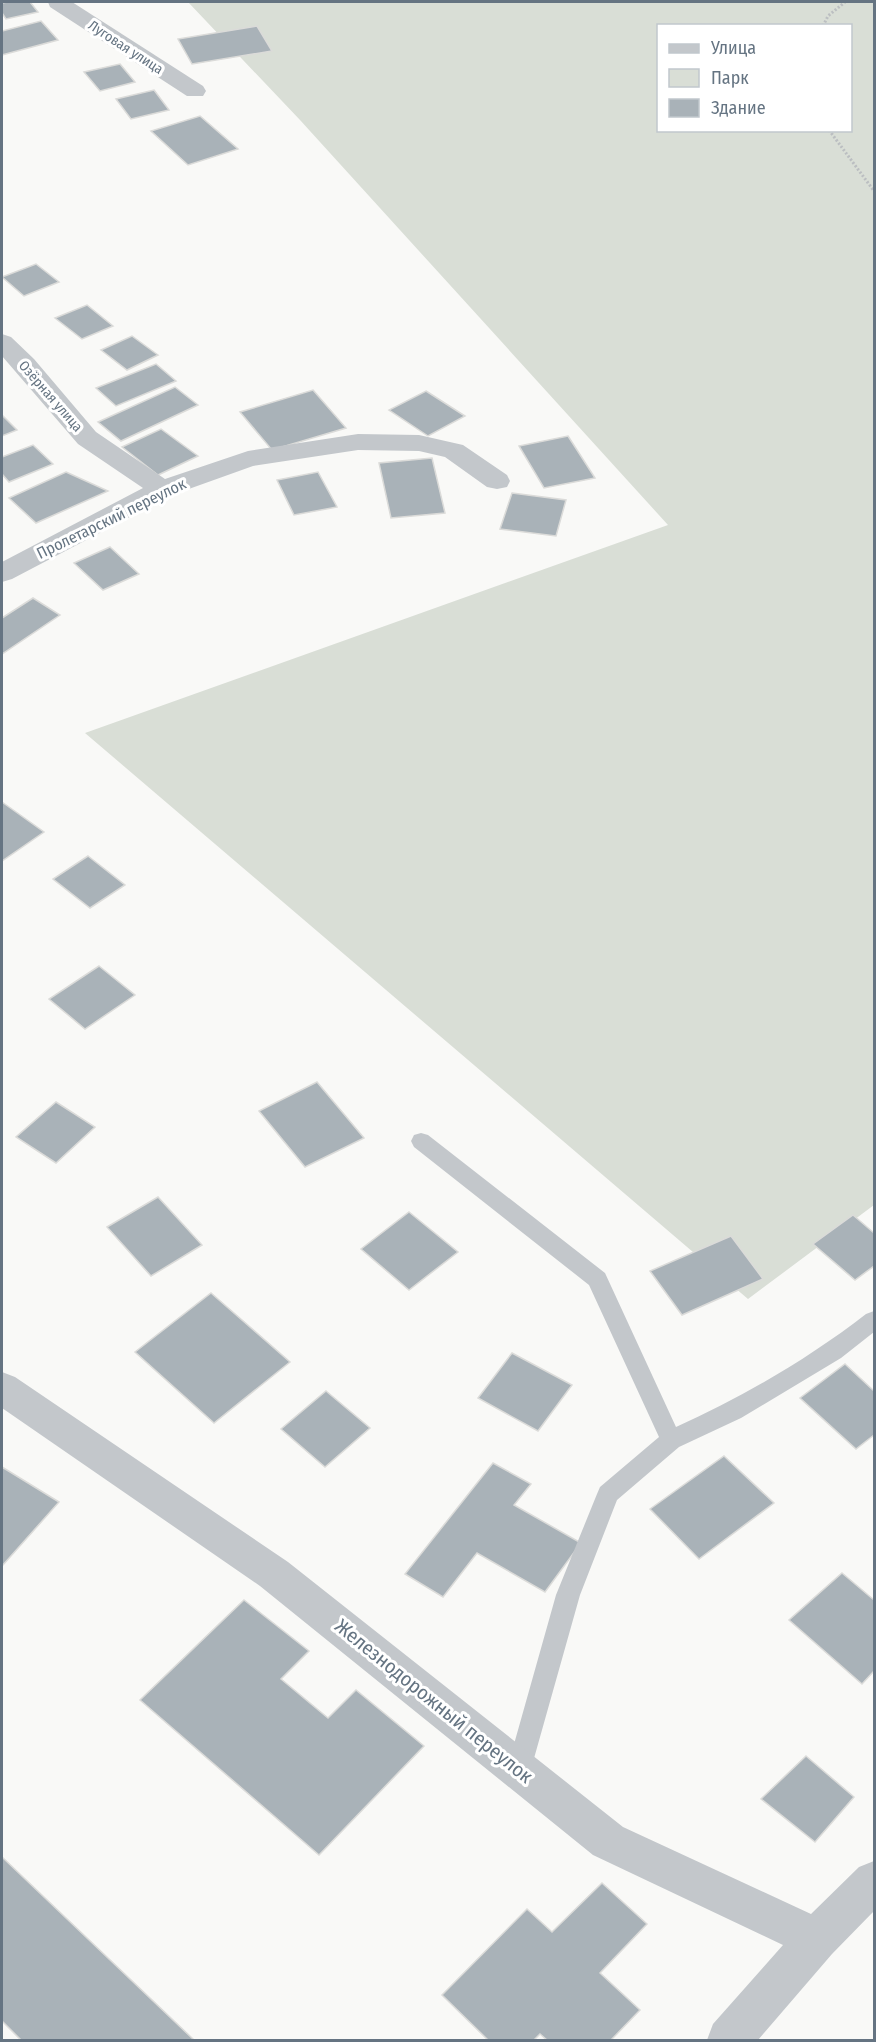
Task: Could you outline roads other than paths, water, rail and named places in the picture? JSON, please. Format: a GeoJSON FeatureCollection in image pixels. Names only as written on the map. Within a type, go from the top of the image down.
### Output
{"type":"FeatureCollection","features":[{"type":"Feature","properties":{"kind":"street","name":"Луговая улица"},"geometry":{"type":"LineString","coordinates":[[58,2],[195,92]]}},
{"type":"Feature","properties":{"kind":"street","name":"Озёрная улица"},"geometry":{"type":"LineString","coordinates":[[2,342],[25,364],[87,438],[162,489]]}},
{"type":"Feature","properties":{"kind":"street","name":"Пролетарский переулок"},"geometry":{"type":"LineString","coordinates":[[2,573],[162,489],[248,459],[358,442],[419,443],[454,451],[497,481]]}},
{"type":"Feature","properties":{"kind":"street","name":"Железнодорожный переулок"},"geometry":{"type":"LineString","coordinates":[[2,1388],[274,1574],[608,1841],[818,1938]]}},
{"type":"Feature","properties":{"kind":"street"},"geometry":{"type":"LineString","coordinates":[[729,2040],[818,1938],[874,1881]]}},
{"type":"Feature","properties":{"kind":"lane"},"geometry":{"type":"LineString","coordinates":[[421,1141],[597,1280],[671,1440]]}},
{"type":"Feature","properties":{"kind":"lane"},"geometry":{"type":"LineString","coordinates":[[519,1769],[568,1595],[608,1494],[671,1440],[733,1411],[833,1352],[874,1320]]}}]}
